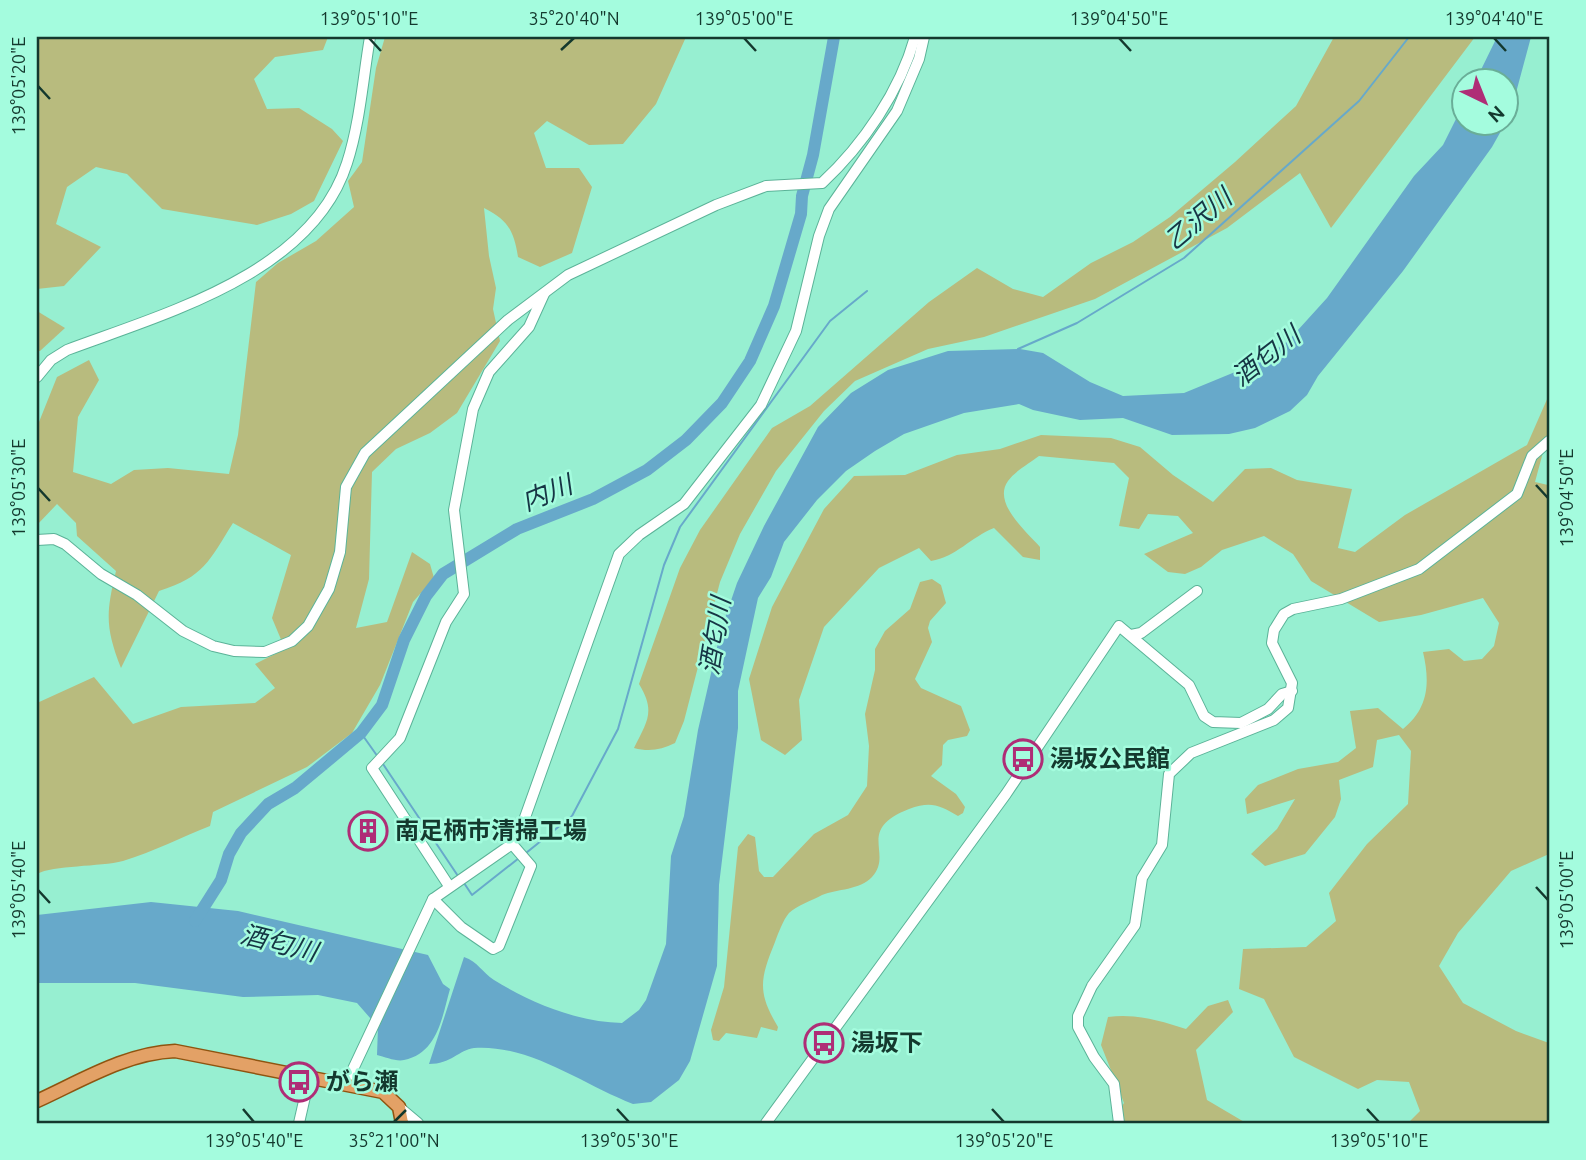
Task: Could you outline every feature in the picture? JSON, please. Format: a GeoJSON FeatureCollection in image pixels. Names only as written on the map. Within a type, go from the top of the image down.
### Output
{"type":"FeatureCollection","features":[{"type":"Feature","properties":{"kind":"main road"},"geometry":{"type":"LineString","coordinates":[[37,1101],[125,1061],[155,1052],[175,1051],[383,1092],[399,1107],[402,1123]]}},
{"type":"Feature","properties":{"kind":"street"},"geometry":{"type":"LineString","coordinates":[[37,377],[51,360],[67,350],[231,284],[268,261],[306,228],[325,208],[347,163],[370,37]]}},
{"type":"Feature","properties":{"kind":"street"},"geometry":{"type":"LineString","coordinates":[[37,540],[54,539],[65,544],[183,631],[213,646],[234,651],[265,652],[292,641],[307,626],[330,589],[340,552],[346,487],[365,453],[508,320],[568,275],[691,216],[754,190],[790,183],[822,183],[855,149],[877,117],[908,61],[915,37]]}},
{"type":"Feature","properties":{"kind":"street"},"geometry":{"type":"LineString","coordinates":[[346,1084],[427,911],[449,886],[515,846],[613,565],[628,544],[684,505],[761,405],[796,331],[819,236],[830,209],[897,111],[919,58],[924,37]]}},
{"type":"Feature","properties":{"kind":"street"},"geometry":{"type":"LineString","coordinates":[[449,886],[372,768],[400,738],[446,621],[464,594],[454,509],[473,409],[489,372],[529,327],[544,294]]}},
{"type":"Feature","properties":{"kind":"street"},"geometry":{"type":"LineString","coordinates":[[1119,1123],[1115,1084],[1094,1057],[1078,1027],[1078,1016],[1092,986],[1135,925],[1142,878],[1162,845],[1169,775],[1191,753],[1279,717],[1290,704],[1292,691],[1288,674],[1272,643],[1274,630],[1284,614],[1293,609],[1341,599],[1419,569],[1517,494],[1532,456],[1549,441]]}},
{"type":"Feature","properties":{"kind":"street"},"geometry":{"type":"LineString","coordinates":[[1131,635],[1141,633],[1197,591]]}},
{"type":"Feature","properties":{"kind":"street"},"geometry":{"type":"LineString","coordinates":[[766,1123],[1006,794],[1119,626],[1189,685],[1204,716],[1213,722],[1241,723],[1269,709],[1282,694],[1292,691]]}},
{"type":"Feature","properties":{"kind":"street"},"geometry":{"type":"LineString","coordinates":[[435,900],[461,927],[493,949],[499,946],[531,866],[515,846]]}},
{"type":"Feature","properties":{"kind":"street"},"geometry":{"type":"LineString","coordinates":[[299,1123],[309,1079]]}},
{"type":"Feature","properties":{"kind":"street"},"geometry":{"type":"LineString","coordinates":[[399,1107],[418,1123]]}},
{"type":"Feature","properties":{"kind":"green space"},"geometry":{"type":"Polygon","coordinates":[[[37,37],[328,37],[323,50],[275,57],[254,79],[267,109],[299,108],[332,129],[343,141],[314,201],[291,214],[257,225],[162,209],[127,174],[96,167],[67,187],[56,224],[101,247],[64,286],[37,289],[37,37]]]}},
{"type":"Feature","properties":{"kind":"green space"},"geometry":{"type":"Polygon","coordinates":[[[385,37],[686,37],[656,104],[623,144],[589,145],[547,121],[534,133],[546,168],[579,168],[592,187],[572,253],[540,267],[518,257],[508,227],[499,217],[484,208],[489,256],[496,288],[493,309],[500,341],[457,413],[430,433],[396,449],[372,472],[369,579],[356,628],[387,622],[412,552],[430,564],[434,578],[413,602],[380,685],[352,733],[307,767],[213,812],[210,826],[123,861],[54,869],[37,874],[37,703],[94,677],[133,724],[181,707],[255,703],[275,688],[255,664],[285,649],[272,618],[291,555],[233,523],[204,566],[186,580],[159,591],[121,668],[112,641],[109,620],[110,598],[116,571],[77,536],[76,523],[57,504],[37,525],[37,427],[57,377],[89,360],[99,380],[78,417],[73,472],[111,484],[134,470],[168,468],[229,474],[238,435],[256,282],[278,263],[316,241],[354,207],[348,181],[362,162],[376,68],[385,37]]]}},
{"type":"Feature","properties":{"kind":"green space"},"geometry":{"type":"Polygon","coordinates":[[[1334,37],[1475,37],[1453,66],[1450,66],[1450,70],[1331,228],[1300,173],[1227,228],[1095,299],[984,337],[928,349],[855,381],[824,411],[776,471],[740,534],[720,582],[684,721],[675,743],[655,750],[634,748],[648,716],[647,702],[639,684],[680,568],[700,530],[772,428],[810,406],[929,302],[977,268],[1013,289],[1043,297],[1091,263],[1133,242],[1170,217],[1296,106],[1334,37]]]}},
{"type":"Feature","properties":{"kind":"green space"},"geometry":{"type":"Polygon","coordinates":[[[37,311],[65,328],[40,351],[37,351],[37,311]]]}},
{"type":"Feature","properties":{"kind":"green space"},"geometry":{"type":"Polygon","coordinates":[[[1549,382],[1549,430],[1535,482],[1548,485],[1549,495],[1549,854],[1511,871],[1458,933],[1439,966],[1463,1003],[1516,1031],[1549,1043],[1549,1123],[1408,1123],[1420,1111],[1409,1082],[1377,1080],[1358,1089],[1294,1057],[1264,999],[1239,989],[1243,949],[1306,947],[1336,921],[1329,893],[1367,844],[1408,804],[1411,751],[1399,735],[1377,740],[1373,767],[1339,780],[1341,799],[1335,817],[1305,854],[1265,866],[1251,854],[1277,829],[1295,799],[1247,814],[1245,799],[1258,785],[1298,769],[1338,762],[1356,748],[1350,711],[1378,708],[1403,729],[1412,721],[1423,703],[1427,684],[1423,652],[1449,649],[1464,661],[1482,659],[1494,646],[1499,623],[1483,598],[1421,615],[1379,622],[1311,581],[1293,554],[1264,536],[1222,550],[1201,567],[1185,574],[1168,572],[1144,554],[1193,533],[1178,516],[1148,514],[1139,529],[1119,526],[1129,478],[1114,463],[1039,456],[1008,481],[1004,498],[1013,517],[1040,547],[1040,560],[1023,557],[994,528],[940,559],[931,561],[919,548],[879,568],[824,627],[799,700],[802,740],[785,755],[761,740],[749,679],[772,607],[824,509],[854,476],[905,475],[957,455],[1000,449],[1041,435],[1111,438],[1140,447],[1173,475],[1213,502],[1245,469],[1271,468],[1297,480],[1352,489],[1338,548],[1355,552],[1405,515],[1527,445],[1548,397],[1549,382]]]}},
{"type":"Feature","properties":{"kind":"green space"},"geometry":{"type":"Polygon","coordinates":[[[932,579],[941,585],[946,603],[930,621],[928,628],[932,642],[915,679],[921,688],[961,706],[970,730],[967,736],[948,740],[943,745],[942,765],[931,776],[956,794],[965,807],[963,813],[958,816],[940,807],[923,805],[893,817],[884,825],[879,833],[878,868],[872,877],[855,887],[822,895],[800,906],[789,913],[783,923],[766,966],[763,985],[767,1004],[778,1027],[777,1031],[761,1027],[757,1038],[726,1033],[719,1041],[713,1040],[711,1030],[724,987],[738,847],[748,834],[755,837],[759,871],[764,877],[773,877],[814,834],[848,815],[867,786],[869,746],[865,714],[875,670],[875,649],[885,631],[910,609],[920,582],[932,579]]]}},
{"type":"Feature","properties":{"kind":"green space"},"geometry":{"type":"Polygon","coordinates":[[[1228,1000],[1233,1012],[1196,1050],[1207,1100],[1246,1123],[1111,1123],[1124,1103],[1101,1045],[1108,1017],[1138,1017],[1186,1029],[1208,1006],[1228,1000]]]}},
{"type":"Feature","properties":{"kind":"water"},"geometry":{"type":"Polygon","coordinates":[[[1497,37],[1531,37],[1520,78],[1520,66],[1483,66],[1497,37]]]}},
{"type":"Feature","properties":{"kind":"water","name":"酒匂川"},"geometry":{"type":"Polygon","coordinates":[[[1450,131],[1450,136],[1498,136],[1403,271],[1318,376],[1307,395],[1290,411],[1255,428],[1229,434],[1172,435],[1123,418],[1080,420],[1033,410],[1019,404],[964,413],[904,434],[875,451],[846,471],[817,500],[784,542],[771,577],[758,598],[738,691],[738,728],[719,885],[717,966],[690,1061],[679,1080],[651,1102],[633,1104],[556,1067],[515,1052],[495,1048],[474,1048],[443,1062],[429,1064],[464,957],[494,980],[523,996],[571,1015],[622,1023],[639,1010],[646,1000],[666,944],[671,856],[684,816],[698,730],[721,630],[737,583],[764,526],[818,427],[851,393],[888,370],[948,351],[1020,349],[1043,353],[1090,382],[1123,396],[1184,393],[1252,365],[1288,341],[1327,298],[1414,176],[1443,145],[1450,131]]]}},
{"type":"Feature","properties":{"kind":"water","name":"酒匂川"},"geometry":{"type":"Polygon","coordinates":[[[151,902],[238,911],[428,955],[443,984],[450,989],[437,1032],[424,1050],[415,1056],[398,1060],[377,1055],[378,1027],[357,1003],[318,995],[243,997],[135,983],[37,983],[37,915],[151,902]]]}},
{"type":"Feature","properties":{"kind":"waterway","name":"内川"},"geometry":{"type":"LineString","coordinates":[[195,921],[221,880],[229,854],[241,833],[268,804],[295,788],[361,733],[382,705],[404,640],[426,596],[443,574],[517,529],[593,499],[647,470],[686,440],[722,403],[750,361],[774,306],[801,214],[802,196],[813,155],[834,37]]}},
{"type":"Feature","properties":{"kind":"waterway","name":"乙沢川"},"geometry":{"type":"LineString","coordinates":[[1018,349],[1077,323],[1184,258],[1359,101],[1409,37]]}},
{"type":"Feature","properties":{"kind":"waterway"},"geometry":{"type":"LineString","coordinates":[[526,853],[572,816],[618,729],[664,565],[680,527],[830,321],[867,291]]}},
{"type":"Feature","properties":{"kind":"waterway"},"geometry":{"type":"LineString","coordinates":[[361,733],[378,757]]}},
{"type":"Feature","properties":{"kind":"waterway"},"geometry":{"type":"LineString","coordinates":[[383,764],[458,876]]}},
{"type":"Feature","properties":{"kind":"waterway"},"geometry":{"type":"LineString","coordinates":[[464,883],[472,895],[519,858]]}},
{"type":"Feature","properties":{"kind":"place","name":"湯坂公民館"},"geometry":{"type":"Point","coordinates":[1023,759]}},
{"type":"Feature","properties":{"kind":"place","name":"南足柄市清掃工場"},"geometry":{"type":"Point","coordinates":[368,831]}},
{"type":"Feature","properties":{"kind":"place","name":"湯坂下"},"geometry":{"type":"Point","coordinates":[824,1043]}},
{"type":"Feature","properties":{"kind":"place","name":"がら瀬"},"geometry":{"type":"Point","coordinates":[299,1082]}}]}
